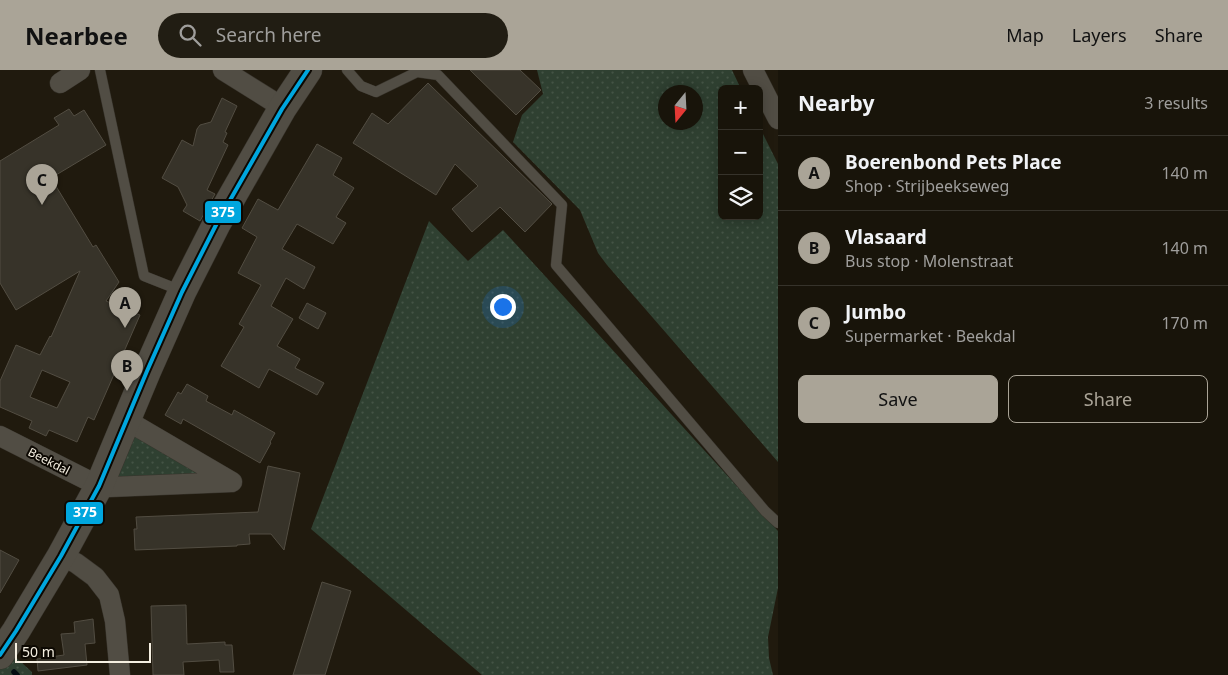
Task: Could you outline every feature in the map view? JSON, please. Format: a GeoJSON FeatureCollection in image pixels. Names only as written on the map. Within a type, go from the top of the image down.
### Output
{"type":"FeatureCollection","features":[{"type":"Feature","properties":{"kind":"main road"},"geometry":{"type":"LineString","coordinates":[[0,655],[61,556],[99,486],[182,292],[217,223],[282,109],[308,70]]}},
{"type":"Feature","properties":{"kind":"street"},"geometry":{"type":"LineString","coordinates":[[60,83],[80,70]]}},
{"type":"Feature","properties":{"kind":"street"},"geometry":{"type":"LineString","coordinates":[[223,70],[282,109]]}},
{"type":"Feature","properties":{"kind":"street"},"geometry":{"type":"LineString","coordinates":[[753,70],[778,118]]}},
{"type":"Feature","properties":{"kind":"street"},"geometry":{"type":"LineString","coordinates":[[99,486],[232,482],[126,420]]}},
{"type":"Feature","properties":{"kind":"street","name":"Beekdal"},"geometry":{"type":"LineString","coordinates":[[0,436],[99,486]]}},
{"type":"Feature","properties":{"kind":"street"},"geometry":{"type":"LineString","coordinates":[[61,556],[76,563],[95,577],[109,596],[115,621],[120,675]]}},
{"type":"Feature","properties":{"kind":"lane"},"geometry":{"type":"LineString","coordinates":[[100,70],[144,276],[182,292]]}},
{"type":"Feature","properties":{"kind":"lane"},"geometry":{"type":"LineString","coordinates":[[347,70],[361,86],[376,92],[417,72],[438,74],[562,204],[556,265],[765,511],[778,523]]}},
{"type":"Feature","properties":{"kind":"green space"},"geometry":{"type":"Polygon","coordinates":[[[537,70],[732,70],[739,85],[718,85],[718,220],[763,220],[763,134],[778,164],[778,462],[607,265],[598,253],[580,210],[513,142],[522,115],[543,94],[537,70]]]}},
{"type":"Feature","properties":{"kind":"green space"},"geometry":{"type":"Polygon","coordinates":[[[429,221],[468,261],[503,230],[778,531],[778,588],[768,637],[769,658],[773,675],[482,675],[311,529],[429,221]]]}},
{"type":"Feature","properties":{"kind":"green space"},"geometry":{"type":"Polygon","coordinates":[[[129,431],[211,476],[107,480],[129,431]]]}},
{"type":"Feature","properties":{"kind":"green space"},"geometry":{"type":"Polygon","coordinates":[[[11,653],[32,672],[32,675],[0,675],[0,669],[11,653]]]}},
{"type":"Feature","properties":{"kind":"building"},"geometry":{"type":"Polygon","coordinates":[[[470,70],[520,70],[541,90],[516,115],[470,70]]]}},
{"type":"Feature","properties":{"kind":"building"},"geometry":{"type":"Polygon","coordinates":[[[428,83],[552,204],[525,232],[500,207],[472,232],[452,209],[478,186],[455,164],[436,195],[353,143],[372,113],[388,124],[428,83]]]}},
{"type":"Feature","properties":{"kind":"building"},"geometry":{"type":"Polygon","coordinates":[[[222,98],[237,106],[225,132],[227,133],[223,142],[228,145],[207,190],[215,194],[200,221],[183,211],[187,205],[178,187],[162,178],[182,140],[193,146],[197,129],[200,125],[211,122],[222,98]]]}},
{"type":"Feature","properties":{"kind":"building"},"geometry":{"type":"Polygon","coordinates":[[[69,109],[74,116],[84,110],[106,145],[51,178],[93,247],[96,245],[119,282],[106,301],[140,315],[94,420],[88,417],[77,442],[49,430],[46,436],[29,428],[32,421],[0,407],[0,381],[16,345],[40,355],[51,337],[80,271],[16,310],[0,283],[0,161],[59,125],[54,118],[69,109]],[[42,370],[30,397],[57,408],[70,382],[42,370]]]}},
{"type":"Feature","properties":{"kind":"building"},"geometry":{"type":"Polygon","coordinates":[[[317,144],[342,158],[333,175],[354,188],[336,217],[346,223],[333,244],[297,224],[282,249],[315,267],[304,289],[286,278],[271,306],[293,319],[277,346],[300,359],[295,368],[324,383],[317,395],[269,369],[259,388],[221,366],[244,327],[239,324],[261,285],[238,273],[257,237],[242,228],[258,199],[278,210],[317,144]]]}},
{"type":"Feature","properties":{"kind":"building"},"geometry":{"type":"Polygon","coordinates":[[[307,303],[326,313],[318,329],[299,318],[307,303]]]}},
{"type":"Feature","properties":{"kind":"building"},"geometry":{"type":"Polygon","coordinates":[[[187,384],[208,396],[206,401],[232,415],[234,410],[275,433],[260,463],[183,419],[181,424],[165,415],[178,392],[181,394],[187,384]]]}},
{"type":"Feature","properties":{"kind":"building"},"geometry":{"type":"Polygon","coordinates":[[[268,466],[300,473],[284,550],[271,534],[249,534],[250,544],[237,546],[135,550],[134,529],[137,529],[136,517],[258,512],[268,466]]]}},
{"type":"Feature","properties":{"kind":"building"},"geometry":{"type":"Polygon","coordinates":[[[0,550],[19,560],[0,593],[0,550]]]}},
{"type":"Feature","properties":{"kind":"building"},"geometry":{"type":"Polygon","coordinates":[[[322,582],[351,591],[325,675],[293,675],[322,582]]]}},
{"type":"Feature","properties":{"kind":"building"},"geometry":{"type":"Polygon","coordinates":[[[186,605],[187,644],[225,642],[225,645],[232,645],[234,672],[220,672],[219,660],[183,662],[184,675],[153,675],[151,606],[186,605]]]}},
{"type":"Feature","properties":{"kind":"building"},"geometry":{"type":"Polygon","coordinates":[[[93,619],[95,643],[85,644],[87,665],[38,671],[37,659],[64,655],[61,634],[75,633],[74,622],[93,619]]]}},
{"type":"Feature","properties":{"kind":"waterway"},"geometry":{"type":"LineString","coordinates":[[14,672],[17,675]]}},
{"type":"Feature","properties":{"kind":"transit line","name":"375"},"geometry":{"type":"LineString","coordinates":[[0,655],[61,556],[99,486],[182,292],[217,223],[282,109],[308,70]]}},
{"type":"Feature","properties":{"kind":"place","name":"Jumbo"},"geometry":{"type":"Point","coordinates":[42,205]}},
{"type":"Feature","properties":{"kind":"place","name":"Boerenbond Pets Place"},"geometry":{"type":"Point","coordinates":[125,328]}},
{"type":"Feature","properties":{"kind":"place","name":"Vlasaard"},"geometry":{"type":"Point","coordinates":[127,391]}}]}
